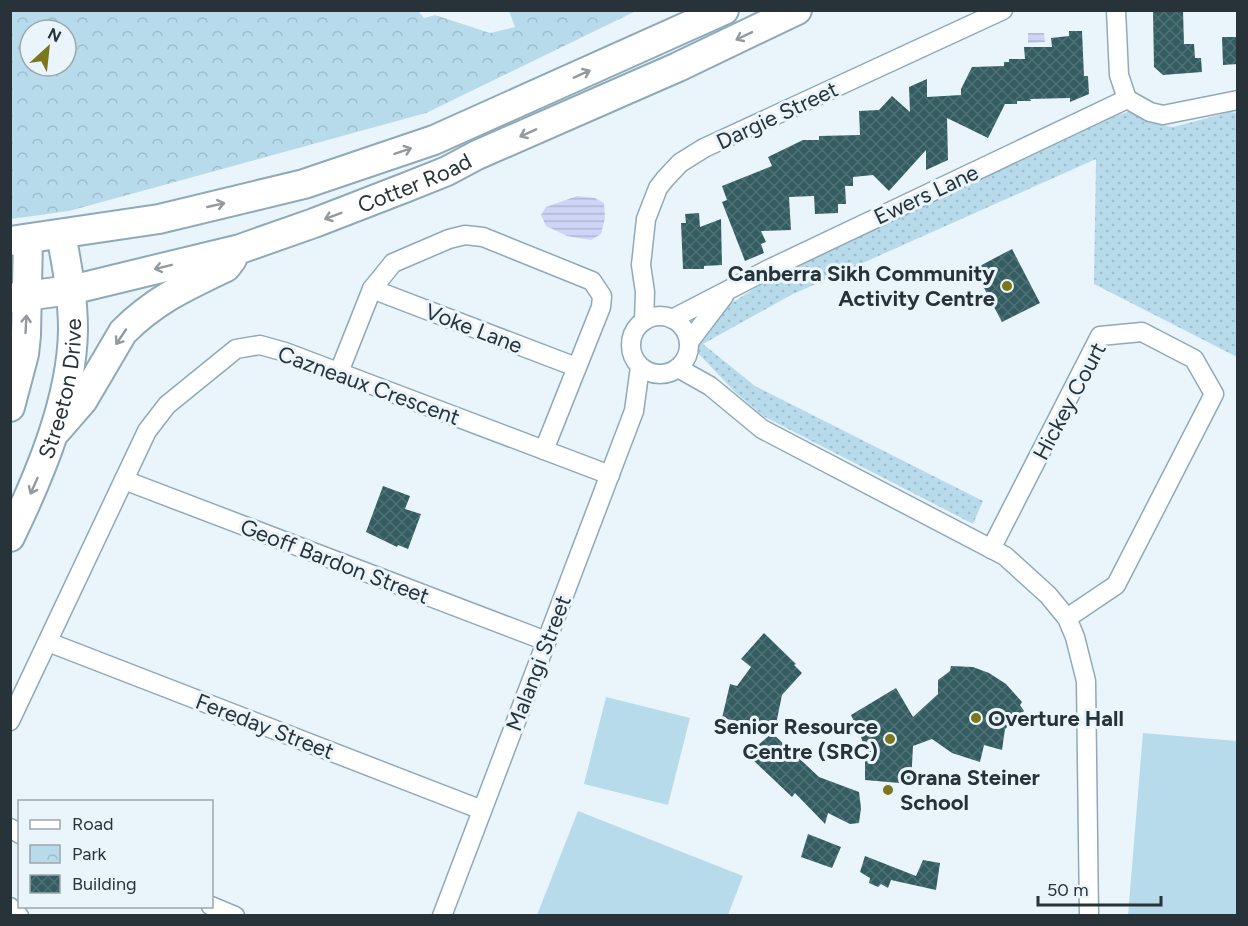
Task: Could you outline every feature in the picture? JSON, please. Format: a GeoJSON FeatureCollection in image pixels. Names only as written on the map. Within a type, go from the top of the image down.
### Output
{"type":"FeatureCollection","features":[{"type":"Feature","properties":{"kind":"main road","name":"Cotter Road"},"geometry":{"type":"LineString","coordinates":[[19,240],[159,219],[304,184],[336,174],[434,141],[724,10]]}},
{"type":"Feature","properties":{"kind":"main road","name":"Cotter Road"},"geometry":{"type":"LineString","coordinates":[[19,296],[71,290],[240,249],[314,223],[447,171],[477,155],[678,67],[797,10]]}},
{"type":"Feature","properties":{"kind":"main road","name":"Streeton Drive"},"geometry":{"type":"LineString","coordinates":[[10,537],[38,478],[54,434],[67,377],[72,342],[71,290],[61,234]]}},
{"type":"Feature","properties":{"kind":"main road","name":"Streeton Drive"},"geometry":{"type":"LineString","coordinates":[[10,407],[24,354],[19,296],[19,240]]}},
{"type":"Feature","properties":{"kind":"main road"},"geometry":{"type":"LineString","coordinates":[[54,434],[83,400],[123,332],[132,323],[152,305],[226,267],[240,249]]}},
{"type":"Feature","properties":{"kind":"street","name":"Dargie Street"},"geometry":{"type":"LineString","coordinates":[[644,321],[645,292],[641,265],[645,219],[658,188],[680,163],[704,148],[1003,10]]}},
{"type":"Feature","properties":{"kind":"street"},"geometry":{"type":"LineString","coordinates":[[1116,10],[1119,75],[1127,99],[1149,112],[1162,116],[1238,100]]}},
{"type":"Feature","properties":{"kind":"street","name":"Ewers Lane"},"geometry":{"type":"LineString","coordinates":[[668,318],[1127,99]]}},
{"type":"Feature","properties":{"kind":"street"},"geometry":{"type":"LineString","coordinates":[[339,372],[372,289],[393,263],[449,239],[465,235],[483,237],[592,281],[602,296],[601,307],[544,450]]}},
{"type":"Feature","properties":{"kind":"street","name":"Voke Lane"},"geometry":{"type":"LineString","coordinates":[[372,289],[576,367]]}},
{"type":"Feature","properties":{"kind":"street"},"geometry":{"type":"LineString","coordinates":[[645,292],[668,318],[680,325],[686,333],[685,355],[670,372],[653,374],[640,367],[634,360],[631,343],[638,327],[644,321],[657,316],[668,318]]}},
{"type":"Feature","properties":{"kind":"street","name":"Ewers Lane"},"geometry":{"type":"LineString","coordinates":[[685,355],[726,292]]}},
{"type":"Feature","properties":{"kind":"street","name":"Hickey Court"},"geometry":{"type":"LineString","coordinates":[[991,549],[1100,336],[1142,332],[1194,359],[1214,394],[1116,585],[1067,618]]}},
{"type":"Feature","properties":{"kind":"street","name":"Cazneaux Crescent"},"geometry":{"type":"LineString","coordinates":[[10,721],[147,431],[167,405],[236,349],[260,345],[285,352],[610,475]]}},
{"type":"Feature","properties":{"kind":"street"},"geometry":{"type":"LineString","coordinates":[[685,355],[710,386],[762,429],[1005,556],[1026,573],[1067,618],[1075,637],[1086,681],[1089,915]]}},
{"type":"Feature","properties":{"kind":"street","name":"Malangi Street"},"geometry":{"type":"LineString","coordinates":[[442,915],[634,411],[640,367]]}},
{"type":"Feature","properties":{"kind":"street","name":"Malangi Street"},"geometry":{"type":"LineString","coordinates":[[634,411],[661,374]]}},
{"type":"Feature","properties":{"kind":"street","name":"Geoff Bardon Street"},"geometry":{"type":"LineString","coordinates":[[124,480],[546,641]]}},
{"type":"Feature","properties":{"kind":"street","name":"Fereday Street"},"geometry":{"type":"LineString","coordinates":[[48,642],[482,810]]}},
{"type":"Feature","properties":{"kind":"street"},"geometry":{"type":"LineString","coordinates":[[213,906],[235,915]]}},
{"type":"Feature","properties":{"kind":"street"},"geometry":{"type":"LineString","coordinates":[[10,907],[19,915]]}},
{"type":"Feature","properties":{"kind":"green space"},"geometry":{"type":"Polygon","coordinates":[[[11,11],[418,11],[424,18],[435,15],[490,33],[515,27],[509,11],[636,11],[426,113],[69,211],[11,219],[11,11]]]}},
{"type":"Feature","properties":{"kind":"green space"},"geometry":{"type":"Polygon","coordinates":[[[1131,111],[1152,123],[1173,127],[1230,112],[1237,113],[1237,357],[1094,284],[1096,159],[791,295],[703,344],[755,386],[983,501],[973,524],[765,417],[735,392],[696,351],[699,334],[724,308],[777,274],[1099,121],[1131,111]]]}},
{"type":"Feature","properties":{"kind":"green space"},"geometry":{"type":"Polygon","coordinates":[[[606,697],[690,718],[668,805],[584,784],[606,697]]]}},
{"type":"Feature","properties":{"kind":"green space"},"geometry":{"type":"Polygon","coordinates":[[[1143,733],[1237,741],[1237,915],[1128,915],[1143,733]]]}},
{"type":"Feature","properties":{"kind":"green space"},"geometry":{"type":"Polygon","coordinates":[[[578,811],[743,876],[728,915],[537,915],[578,811]]]}},
{"type":"Feature","properties":{"kind":"shaded area"},"geometry":{"type":"Polygon","coordinates":[[[1028,33],[1044,33],[1045,42],[1028,43],[1028,33]]]}},
{"type":"Feature","properties":{"kind":"shaded area"},"geometry":{"type":"Polygon","coordinates":[[[577,196],[595,198],[604,203],[605,218],[601,234],[591,240],[567,236],[546,226],[541,215],[546,207],[577,196]]]}},
{"type":"Feature","properties":{"kind":"building"},"geometry":{"type":"Polygon","coordinates":[[[1153,10],[1183,10],[1184,44],[1194,44],[1195,58],[1201,58],[1202,72],[1163,75],[1154,67],[1153,10]]]}},
{"type":"Feature","properties":{"kind":"building"},"geometry":{"type":"Polygon","coordinates":[[[1069,31],[1082,31],[1084,76],[1088,76],[1089,94],[1070,102],[1070,98],[1030,99],[1031,101],[1017,101],[1017,104],[1005,104],[988,138],[947,118],[948,160],[926,170],[926,150],[889,191],[873,175],[853,177],[853,186],[845,186],[846,204],[838,204],[838,213],[815,214],[814,196],[789,197],[791,230],[761,231],[766,242],[761,244],[764,253],[745,261],[722,202],[727,200],[722,186],[772,166],[768,157],[803,140],[819,140],[819,136],[860,135],[859,111],[879,110],[892,96],[910,112],[909,87],[927,79],[927,97],[961,95],[961,89],[972,67],[1004,66],[1004,62],[1009,62],[1009,59],[1025,59],[1024,47],[1052,47],[1051,38],[1069,36],[1069,31]]]}},
{"type":"Feature","properties":{"kind":"building"},"geometry":{"type":"Polygon","coordinates":[[[1222,37],[1238,37],[1238,64],[1223,65],[1222,37]]]}},
{"type":"Feature","properties":{"kind":"building"},"geometry":{"type":"Polygon","coordinates":[[[699,213],[700,227],[721,219],[722,265],[704,266],[704,269],[683,269],[681,223],[686,223],[685,214],[699,213]]]}},
{"type":"Feature","properties":{"kind":"building","name":"Canberra Sikh Community Activity Centre"},"geometry":{"type":"Polygon","coordinates":[[[1012,249],[1040,303],[1002,322],[974,269],[1012,249]]]}},
{"type":"Feature","properties":{"kind":"building"},"geometry":{"type":"Polygon","coordinates":[[[383,486],[410,496],[405,509],[421,514],[408,549],[398,545],[397,547],[366,532],[383,486]]]}},
{"type":"Feature","properties":{"kind":"building"},"geometry":{"type":"Polygon","coordinates":[[[764,633],[796,664],[794,665],[802,673],[782,695],[775,729],[722,718],[730,684],[737,686],[751,667],[741,659],[764,633]]]}},
{"type":"Feature","properties":{"kind":"building"},"geometry":{"type":"Polygon","coordinates":[[[951,666],[973,667],[989,673],[1006,684],[1022,702],[1020,705],[1024,711],[1005,729],[1002,750],[984,745],[980,762],[952,753],[932,739],[913,746],[911,784],[865,780],[865,749],[851,715],[896,688],[913,717],[938,694],[938,680],[950,671],[951,666]]]}},
{"type":"Feature","properties":{"kind":"building"},"geometry":{"type":"Polygon","coordinates":[[[772,733],[819,777],[859,792],[861,808],[859,823],[850,824],[828,813],[825,824],[795,793],[792,797],[754,761],[756,759],[750,752],[772,733]]]}},
{"type":"Feature","properties":{"kind":"building"},"geometry":{"type":"Polygon","coordinates":[[[808,834],[841,847],[832,868],[801,857],[808,834]]]}},
{"type":"Feature","properties":{"kind":"building"},"geometry":{"type":"Polygon","coordinates":[[[865,856],[916,876],[923,860],[940,863],[936,890],[891,880],[888,888],[881,884],[878,887],[869,883],[870,878],[860,872],[865,856]]]}},
{"type":"Feature","properties":{"kind":"place","name":"Canberra Sikh Community Activity Centre"},"geometry":{"type":"Point","coordinates":[1007,286]}},
{"type":"Feature","properties":{"kind":"place","name":"Overture Hall"},"geometry":{"type":"Point","coordinates":[976,718]}},
{"type":"Feature","properties":{"kind":"place","name":"Senior Resource Centre (SRC)"},"geometry":{"type":"Point","coordinates":[890,739]}},
{"type":"Feature","properties":{"kind":"place","name":"Orana Steiner School"},"geometry":{"type":"Point","coordinates":[888,790]}}]}
